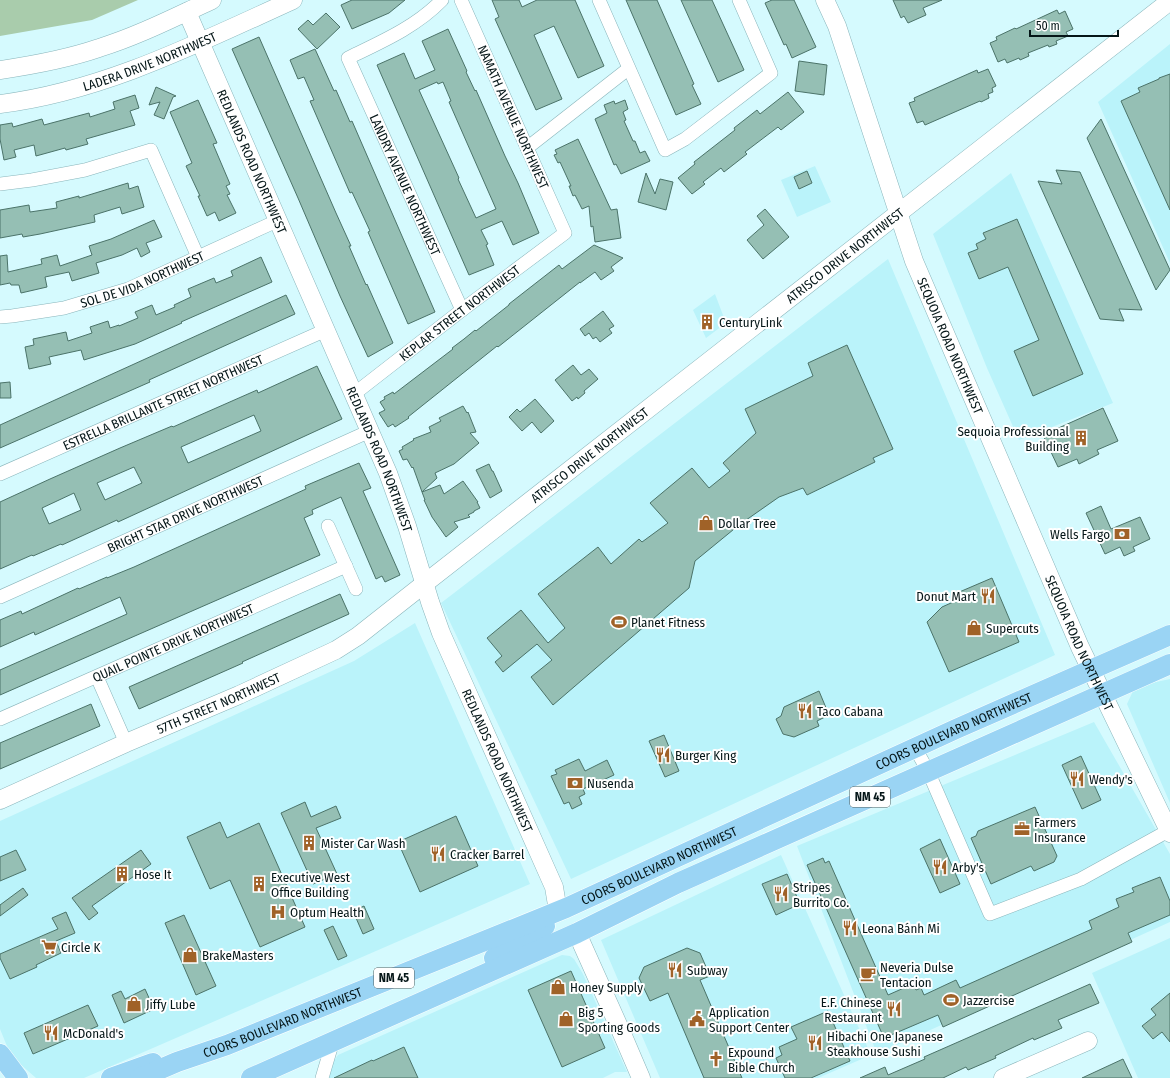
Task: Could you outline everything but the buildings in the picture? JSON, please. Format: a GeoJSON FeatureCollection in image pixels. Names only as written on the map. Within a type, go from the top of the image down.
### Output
{"type":"FeatureCollection","features":[{"type":"Feature","properties":{"kind":"main road","name":"COORS BOULEVARD NORTHWEST"},"geometry":{"type":"LineString","coordinates":[[140,1078],[177,1062],[248,1037],[558,911],[956,729],[1170,635]]}},
{"type":"Feature","properties":{"kind":"main road","name":"COORS BOULEVARD NORTHWEST"},"geometry":{"type":"LineString","coordinates":[[252,1078],[577,933],[678,883],[1170,664]]}},
{"type":"Feature","properties":{"kind":"main road"},"geometry":{"type":"LineString","coordinates":[[577,933],[580,917],[586,910],[642,881],[662,864]]}},
{"type":"Feature","properties":{"kind":"main road"},"geometry":{"type":"LineString","coordinates":[[469,981],[487,962],[534,934],[555,919],[558,911]]}},
{"type":"Feature","properties":{"kind":"main road"},"geometry":{"type":"LineString","coordinates":[[0,1055],[18,1078]]}},
{"type":"Feature","properties":{"kind":"main road"},"geometry":{"type":"LineString","coordinates":[[111,1078],[148,1064],[158,1062],[177,1062]]}},
{"type":"Feature","properties":{"kind":"street"},"geometry":{"type":"LineString","coordinates":[[0,70],[59,60],[99,48],[136,35],[212,0]]}},
{"type":"Feature","properties":{"kind":"street","name":"LADERA DRIVE NORTHWEST"},"geometry":{"type":"LineString","coordinates":[[0,104],[49,95],[99,82],[136,69],[293,0]]}},
{"type":"Feature","properties":{"kind":"street","name":"LANDRY AVENUE NORTHWEST"},"geometry":{"type":"LineString","coordinates":[[442,0],[434,8],[400,32],[348,58],[462,310]]}},
{"type":"Feature","properties":{"kind":"street","name":"NAMATH AVENUE NORTHWEST"},"geometry":{"type":"LineString","coordinates":[[461,0],[565,233]]}},
{"type":"Feature","properties":{"kind":"street"},"geometry":{"type":"LineString","coordinates":[[599,0],[628,69],[665,150],[685,139],[771,74],[738,0]]}},
{"type":"Feature","properties":{"kind":"street","name":"SEQUOIA ROAD NORTHWEST"},"geometry":{"type":"LineString","coordinates":[[825,0],[837,26],[914,261],[1080,647],[1169,832]]}},
{"type":"Feature","properties":{"kind":"street","name":"ATRISCO DRIVE NORTHWEST"},"geometry":{"type":"LineString","coordinates":[[424,584],[1170,1]]}},
{"type":"Feature","properties":{"kind":"street","name":"REDLANDS ROAD NORTHWEST"},"geometry":{"type":"LineString","coordinates":[[187,12],[388,473],[441,633],[554,887],[558,911]]}},
{"type":"Feature","properties":{"kind":"street"},"geometry":{"type":"LineString","coordinates":[[527,148],[628,69]]}},
{"type":"Feature","properties":{"kind":"street"},"geometry":{"type":"LineString","coordinates":[[0,184],[32,180],[85,170],[151,150],[198,257]]}},
{"type":"Feature","properties":{"kind":"street","name":"SOL DE VIDA NORTHWEST"},"geometry":{"type":"LineString","coordinates":[[0,317],[64,308],[128,289],[278,220]]}},
{"type":"Feature","properties":{"kind":"street","name":"KEPLAR STREET NORTHWEST"},"geometry":{"type":"LineString","coordinates":[[354,394],[462,310],[565,233]]}},
{"type":"Feature","properties":{"kind":"street","name":"ESTRELLA BRILLANTE STREET NORTHWEST"},"geometry":{"type":"LineString","coordinates":[[0,474],[326,330]]}},
{"type":"Feature","properties":{"kind":"street","name":"BRIGHT STAR DRIVE NORTHWEST"},"geometry":{"type":"LineString","coordinates":[[0,597],[370,431]]}},
{"type":"Feature","properties":{"kind":"street"},"geometry":{"type":"LineString","coordinates":[[328,526],[356,589]]}},
{"type":"Feature","properties":{"kind":"street","name":"QUAIL POINTE DRIVE NORTHWEST"},"geometry":{"type":"LineString","coordinates":[[0,719],[346,566]]}},
{"type":"Feature","properties":{"kind":"street","name":"57TH STREET NORTHWEST"},"geometry":{"type":"LineString","coordinates":[[0,800],[126,743],[237,696],[336,650],[358,636],[424,584]]}},
{"type":"Feature","properties":{"kind":"street"},"geometry":{"type":"LineString","coordinates":[[97,677],[126,743]]}},
{"type":"Feature","properties":{"kind":"street"},"geometry":{"type":"LineString","coordinates":[[915,748],[928,771],[990,914],[1081,879],[1169,832]]}},
{"type":"Feature","properties":{"kind":"street"},"geometry":{"type":"LineString","coordinates":[[577,933],[641,1078]]}},
{"type":"Feature","properties":{"kind":"street"},"geometry":{"type":"LineString","coordinates":[[1003,1078],[1088,1040]]}},
{"type":"Feature","properties":{"kind":"street"},"geometry":{"type":"LineString","coordinates":[[322,1078],[333,1041]]}},
{"type":"Feature","properties":{"kind":"street"},"geometry":{"type":"LineString","coordinates":[[0,1055],[10,1078]]}},
{"type":"Feature","properties":{"kind":"shaded area"},"geometry":{"type":"Polygon","coordinates":[[[1170,44],[1170,263],[1098,102],[1170,44]]]}},
{"type":"Feature","properties":{"kind":"shaded area"},"geometry":{"type":"Polygon","coordinates":[[[815,166],[831,202],[797,217],[781,180],[815,166]]]}},
{"type":"Feature","properties":{"kind":"shaded area"},"geometry":{"type":"Polygon","coordinates":[[[1011,173],[1113,403],[1019,440],[987,368],[933,234],[1011,173]]]}},
{"type":"Feature","properties":{"kind":"shaded area"},"geometry":{"type":"Polygon","coordinates":[[[888,259],[1055,655],[571,879],[441,603],[888,259]]]}},
{"type":"Feature","properties":{"kind":"shaded area"},"geometry":{"type":"Polygon","coordinates":[[[715,294],[726,323],[706,338],[693,310],[715,294]]]}},
{"type":"Feature","properties":{"kind":"shaded area"},"geometry":{"type":"Polygon","coordinates":[[[415,623],[530,884],[84,1078],[36,1078],[11,1056],[0,1029],[0,821],[354,661],[415,623]]]}},
{"type":"Feature","properties":{"kind":"shaded area"},"geometry":{"type":"Polygon","coordinates":[[[1170,679],[1170,803],[1127,704],[1133,691],[1147,684],[1170,679]]]}},
{"type":"Feature","properties":{"kind":"shaded area"},"geometry":{"type":"Polygon","coordinates":[[[1094,722],[1170,854],[1170,922],[877,1054],[797,846],[1094,722]]]}},
{"type":"Feature","properties":{"kind":"shaded area"},"geometry":{"type":"Polygon","coordinates":[[[781,855],[871,1055],[818,1078],[660,1078],[601,940],[781,855]]]}},
{"type":"Feature","properties":{"kind":"shaded area"},"geometry":{"type":"Polygon","coordinates":[[[1170,938],[1170,1078],[1138,1078],[1092,973],[1170,938]]]}},
{"type":"Feature","properties":{"kind":"shaded area"},"geometry":{"type":"Polygon","coordinates":[[[562,955],[570,956],[574,959],[583,974],[627,1072],[615,1072],[603,1078],[329,1078],[329,1068],[338,1055],[562,955]]]}},
{"type":"Feature","properties":{"kind":"green space"},"geometry":{"type":"Polygon","coordinates":[[[0,0],[138,0],[92,20],[0,36],[0,0]]]}},
{"type":"Feature","properties":{"kind":"place","name":"CenturyLink"},"geometry":{"type":"Point","coordinates":[707,322]}},
{"type":"Feature","properties":{"kind":"place","name":"Sequoia Professional Building"},"geometry":{"type":"Point","coordinates":[1081,438]}},
{"type":"Feature","properties":{"kind":"place","name":"Dollar Tree"},"geometry":{"type":"Point","coordinates":[706,523]}},
{"type":"Feature","properties":{"kind":"place","name":"Wells Fargo"},"geometry":{"type":"Point","coordinates":[1122,534]}},
{"type":"Feature","properties":{"kind":"place","name":"Donut Mart"},"geometry":{"type":"Point","coordinates":[988,596]}},
{"type":"Feature","properties":{"kind":"place","name":"Planet Fitness"},"geometry":{"type":"Point","coordinates":[619,622]}},
{"type":"Feature","properties":{"kind":"place","name":"Supercuts"},"geometry":{"type":"Point","coordinates":[974,628]}},
{"type":"Feature","properties":{"kind":"place","name":"Taco Cabana"},"geometry":{"type":"Point","coordinates":[805,711]}},
{"type":"Feature","properties":{"kind":"place","name":"Burger King"},"geometry":{"type":"Point","coordinates":[663,755]}},
{"type":"Feature","properties":{"kind":"place","name":"Wendy's"},"geometry":{"type":"Point","coordinates":[1077,779]}},
{"type":"Feature","properties":{"kind":"place","name":"Nusenda"},"geometry":{"type":"Point","coordinates":[575,783]}},
{"type":"Feature","properties":{"kind":"place","name":"Farmers Insurance"},"geometry":{"type":"Point","coordinates":[1022,829]}},
{"type":"Feature","properties":{"kind":"place","name":"Mister Car Wash"},"geometry":{"type":"Point","coordinates":[309,843]}},
{"type":"Feature","properties":{"kind":"place","name":"Cracker Barrel"},"geometry":{"type":"Point","coordinates":[438,854]}},
{"type":"Feature","properties":{"kind":"place","name":"Arby's"},"geometry":{"type":"Point","coordinates":[940,867]}},
{"type":"Feature","properties":{"kind":"place","name":"Hose It"},"geometry":{"type":"Point","coordinates":[122,874]}},
{"type":"Feature","properties":{"kind":"place","name":"Executive West Office Building"},"geometry":{"type":"Point","coordinates":[259,884]}},
{"type":"Feature","properties":{"kind":"place","name":"Stripes Burrito Co."},"geometry":{"type":"Point","coordinates":[781,894]}},
{"type":"Feature","properties":{"kind":"place","name":"Optum Health"},"geometry":{"type":"Point","coordinates":[278,912]}},
{"type":"Feature","properties":{"kind":"place","name":"Leona Bánh Mi"},"geometry":{"type":"Point","coordinates":[850,928]}},
{"type":"Feature","properties":{"kind":"place","name":"Circle K"},"geometry":{"type":"Point","coordinates":[49,947]}},
{"type":"Feature","properties":{"kind":"place","name":"BrakeMasters"},"geometry":{"type":"Point","coordinates":[190,955]}},
{"type":"Feature","properties":{"kind":"place","name":"Subway"},"geometry":{"type":"Point","coordinates":[675,970]}},
{"type":"Feature","properties":{"kind":"place","name":"Neveria Dulse Tentacion"},"geometry":{"type":"Point","coordinates":[868,974]}},
{"type":"Feature","properties":{"kind":"place","name":"Honey Supply"},"geometry":{"type":"Point","coordinates":[558,987]}},
{"type":"Feature","properties":{"kind":"place","name":"Jazzercise"},"geometry":{"type":"Point","coordinates":[951,1000]}},
{"type":"Feature","properties":{"kind":"place","name":"Jiffy Lube"},"geometry":{"type":"Point","coordinates":[134,1004]}},
{"type":"Feature","properties":{"kind":"place","name":"E.F. Chinese Restaurant"},"geometry":{"type":"Point","coordinates":[894,1009]}},
{"type":"Feature","properties":{"kind":"place","name":"Big 5 Sporting Goods"},"geometry":{"type":"Point","coordinates":[566,1019]}},
{"type":"Feature","properties":{"kind":"place","name":"Application Support Center"},"geometry":{"type":"Point","coordinates":[697,1019]}},
{"type":"Feature","properties":{"kind":"place","name":"McDonald's"},"geometry":{"type":"Point","coordinates":[51,1033]}},
{"type":"Feature","properties":{"kind":"place","name":"Hibachi One Japanese Steakhouse Sushi"},"geometry":{"type":"Point","coordinates":[815,1043]}},
{"type":"Feature","properties":{"kind":"place","name":"Expound Bible Church"},"geometry":{"type":"Point","coordinates":[716,1059]}}]}
